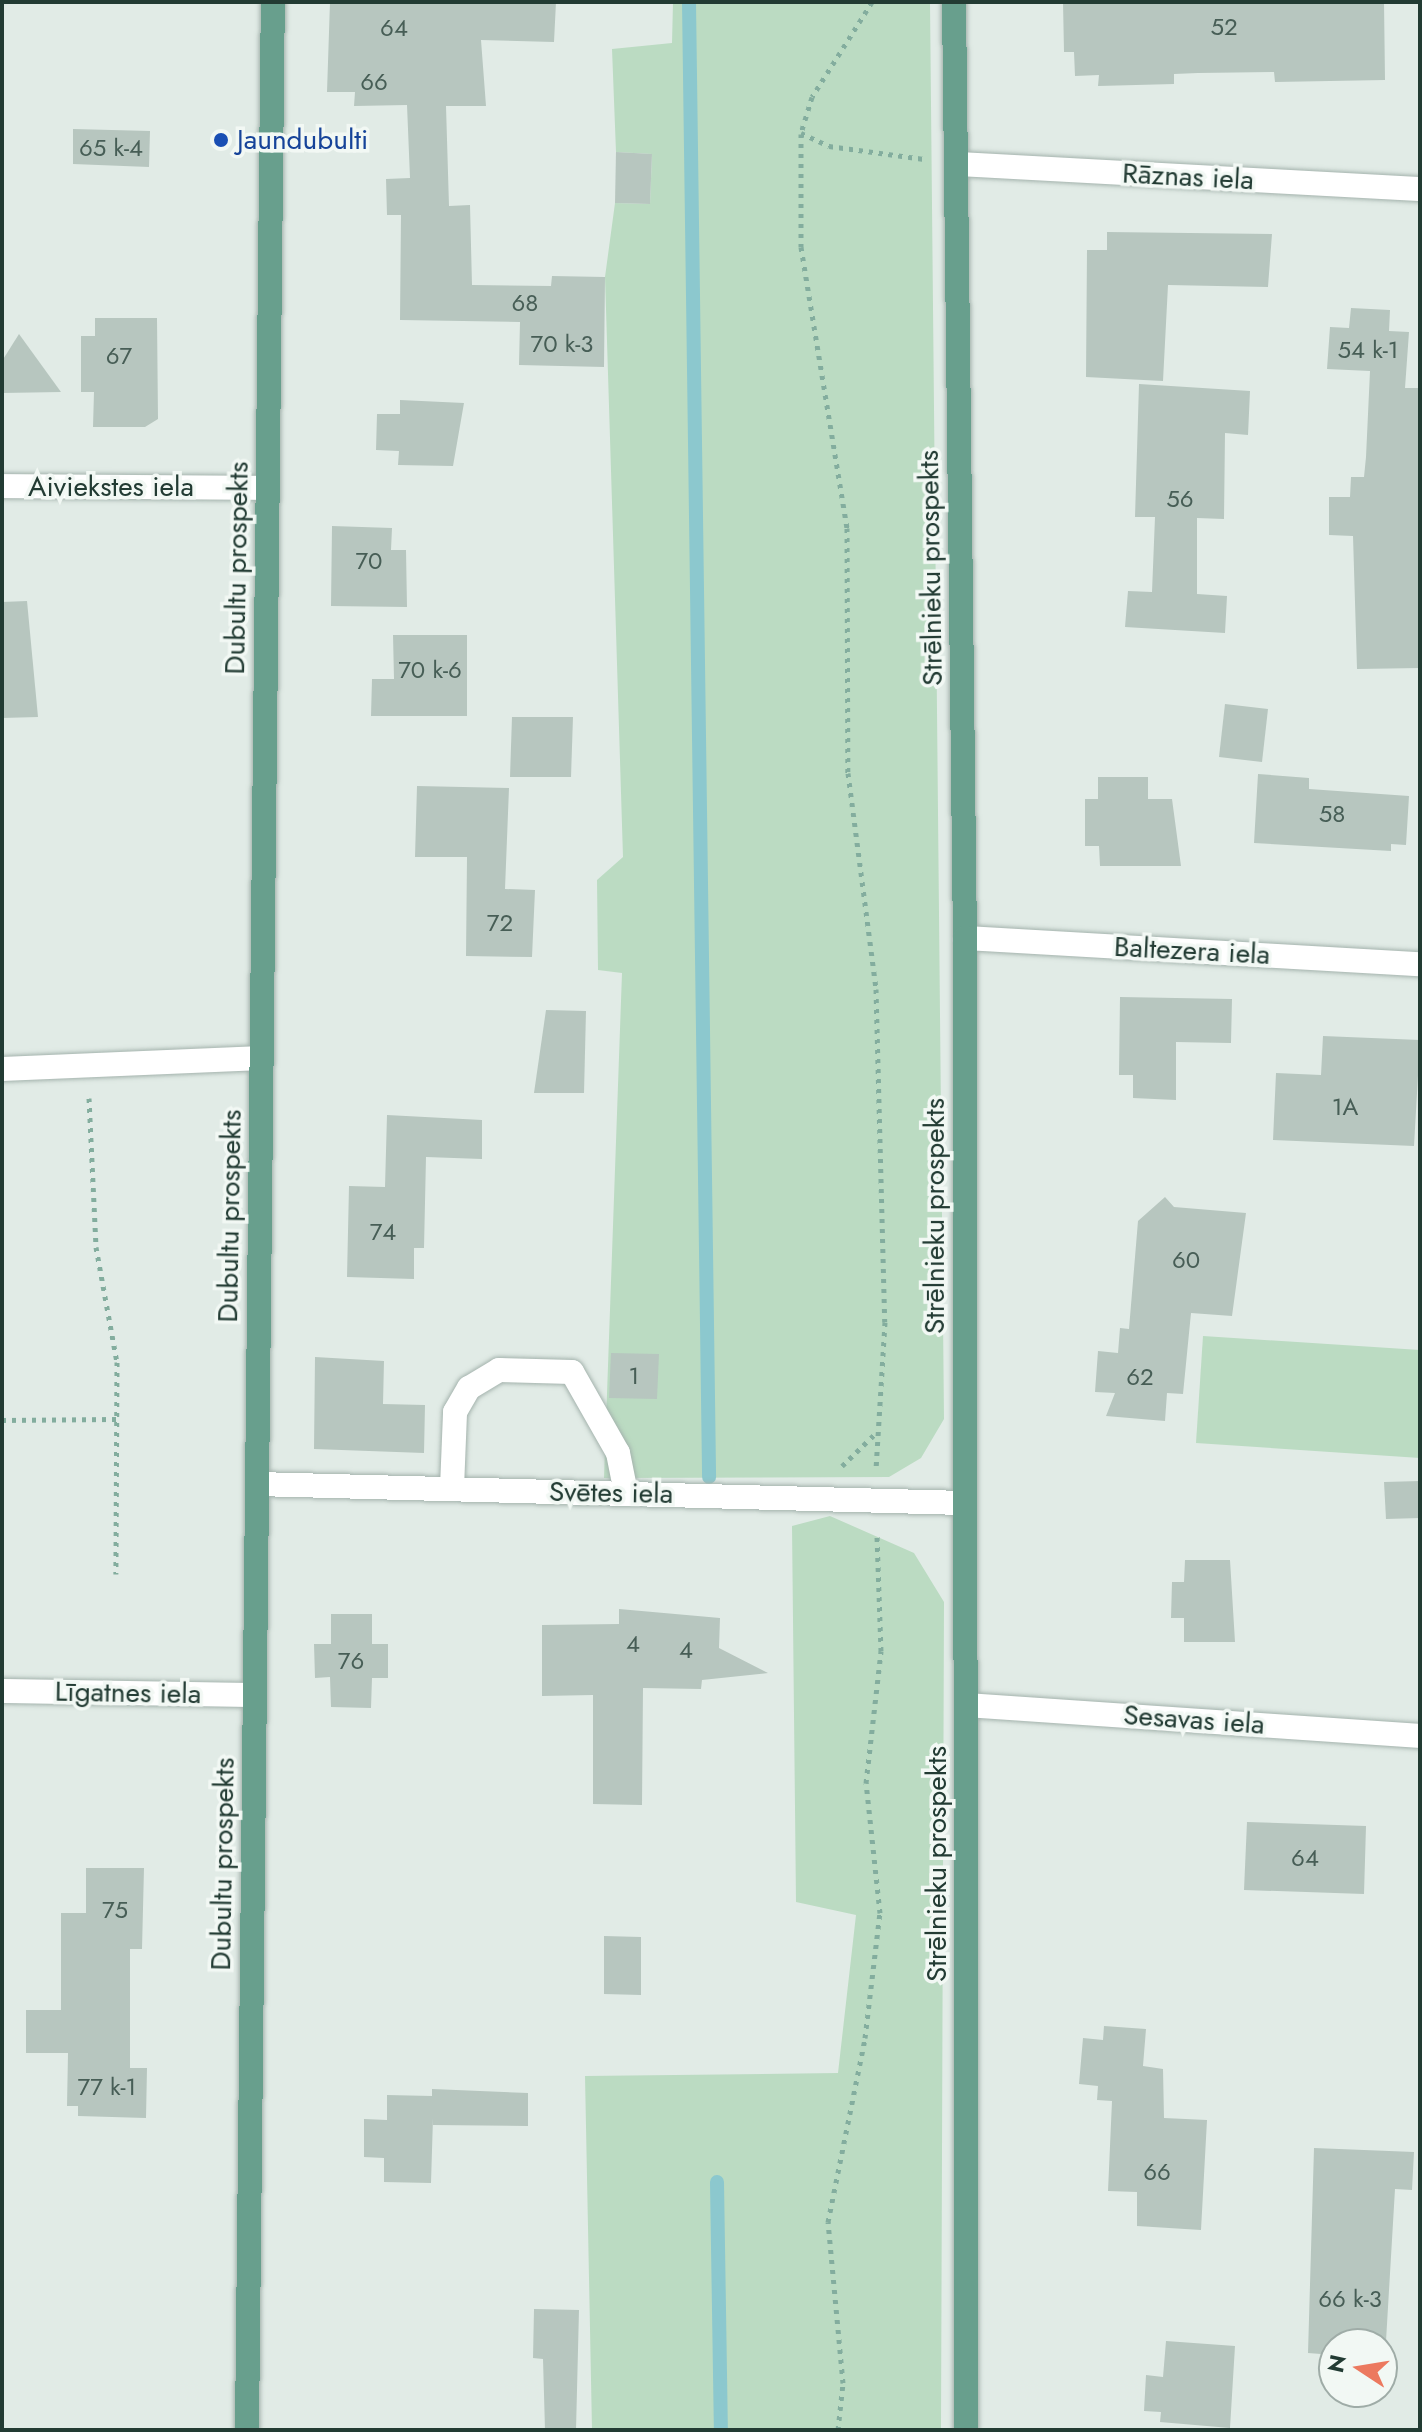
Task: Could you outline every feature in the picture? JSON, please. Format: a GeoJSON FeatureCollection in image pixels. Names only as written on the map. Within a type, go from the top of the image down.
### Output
{"type":"FeatureCollection","features":[{"type":"Feature","properties":{"kind":"main road","name":"Dubultu prospekts"},"geometry":{"type":"LineString","coordinates":[[247,2430],[273,2]]}},
{"type":"Feature","properties":{"kind":"main road","name":"Strēlnieku prospekts"},"geometry":{"type":"LineString","coordinates":[[954,2],[965,938],[966,2430]]}},
{"type":"Feature","properties":{"kind":"street","name":"Rāznas iela"},"geometry":{"type":"LineString","coordinates":[[957,164],[1420,189]]}},
{"type":"Feature","properties":{"kind":"street","name":"Aiviekstes iela"},"geometry":{"type":"LineString","coordinates":[[2,486],[268,488]]}},
{"type":"Feature","properties":{"kind":"street","name":"Baltezera iela"},"geometry":{"type":"LineString","coordinates":[[965,938],[1420,964]]}},
{"type":"Feature","properties":{"kind":"street"},"geometry":{"type":"LineString","coordinates":[[2,1069],[87,1062],[262,1058]]}},
{"type":"Feature","properties":{"kind":"street"},"geometry":{"type":"LineString","coordinates":[[452,1488],[455,1412],[469,1388],[499,1370],[572,1372],[618,1453],[626,1493]]}},
{"type":"Feature","properties":{"kind":"street","name":"Svētes iela"},"geometry":{"type":"LineString","coordinates":[[257,1484],[965,1503]]}},
{"type":"Feature","properties":{"kind":"street","name":"Līgatnes iela"},"geometry":{"type":"LineString","coordinates":[[2,1691],[254,1695]]}},
{"type":"Feature","properties":{"kind":"street","name":"Sesavas iela"},"geometry":{"type":"LineString","coordinates":[[967,1705],[1420,1736]]}},
{"type":"Feature","properties":{"kind":"path"},"geometry":{"type":"LineString","coordinates":[[838,2430],[843,2383],[828,2222],[865,2038],[880,1913],[866,1783],[881,1651],[874,1499],[885,1322],[876,989],[848,773],[847,528],[801,247],[801,133],[812,97],[872,2]]}},
{"type":"Feature","properties":{"kind":"path"},"geometry":{"type":"LineString","coordinates":[[801,133],[829,146],[957,164]]}},
{"type":"Feature","properties":{"kind":"path"},"geometry":{"type":"LineString","coordinates":[[87,1062],[96,1247],[117,1362],[116,1574]]}},
{"type":"Feature","properties":{"kind":"path"},"geometry":{"type":"LineString","coordinates":[[2,1420],[116,1419]]}},
{"type":"Feature","properties":{"kind":"green space"},"geometry":{"type":"Polygon","coordinates":[[[673,2],[930,2],[944,1419],[921,1458],[889,1477],[604,1478],[622,973],[598,970],[597,880],[623,857],[605,277],[615,203],[650,204],[652,154],[616,152],[612,49],[672,43],[673,2]]]}},
{"type":"Feature","properties":{"kind":"green space"},"geometry":{"type":"Polygon","coordinates":[[[1203,1336],[1420,1350],[1420,1458],[1196,1443],[1203,1336]]]}},
{"type":"Feature","properties":{"kind":"green space"},"geometry":{"type":"Polygon","coordinates":[[[830,1516],[914,1553],[944,1602],[941,2430],[592,2430],[585,2076],[838,2073],[856,1915],[796,1902],[792,1526],[830,1516]]]}},
{"type":"Feature","properties":{"kind":"building"},"geometry":{"type":"Polygon","coordinates":[[[330,2],[556,2],[554,42],[481,40],[486,106],[446,106],[449,206],[470,205],[472,285],[551,286],[552,276],[605,277],[604,367],[519,365],[520,322],[400,320],[401,215],[387,215],[386,179],[410,178],[407,105],[354,106],[355,92],[327,92],[330,2]]]}},
{"type":"Feature","properties":{"kind":"building"},"geometry":{"type":"Polygon","coordinates":[[[1063,2],[1384,2],[1385,80],[1275,82],[1274,72],[1198,73],[1174,74],[1174,84],[1098,86],[1099,75],[1075,76],[1074,52],[1064,52],[1063,2]]]}},
{"type":"Feature","properties":{"kind":"building"},"geometry":{"type":"Polygon","coordinates":[[[73,129],[150,131],[149,167],[73,164],[73,129]]]}},
{"type":"Feature","properties":{"kind":"building"},"geometry":{"type":"Polygon","coordinates":[[[616,152],[652,154],[650,204],[615,203],[616,152]]]}},
{"type":"Feature","properties":{"kind":"building"},"geometry":{"type":"Polygon","coordinates":[[[1107,232],[1272,234],[1268,287],[1168,285],[1163,381],[1086,377],[1087,250],[1107,250],[1107,232]]]}},
{"type":"Feature","properties":{"kind":"building"},"geometry":{"type":"Polygon","coordinates":[[[1351,308],[1390,310],[1389,331],[1409,332],[1405,388],[1420,388],[1420,668],[1357,669],[1353,536],[1329,535],[1329,497],[1350,497],[1351,477],[1364,477],[1366,457],[1370,371],[1327,369],[1330,327],[1349,328],[1351,308]]]}},
{"type":"Feature","properties":{"kind":"building"},"geometry":{"type":"Polygon","coordinates":[[[95,318],[157,318],[158,419],[145,427],[93,427],[94,392],[81,392],[81,336],[95,336],[95,318]]]}},
{"type":"Feature","properties":{"kind":"building"},"geometry":{"type":"Polygon","coordinates":[[[19,334],[61,392],[2,393],[2,361],[19,334]]]}},
{"type":"Feature","properties":{"kind":"building"},"geometry":{"type":"Polygon","coordinates":[[[1139,384],[1250,391],[1248,435],[1225,433],[1224,519],[1197,518],[1197,594],[1227,596],[1225,633],[1125,627],[1128,591],[1152,592],[1155,517],[1135,517],[1139,384]]]}},
{"type":"Feature","properties":{"kind":"building"},"geometry":{"type":"Polygon","coordinates":[[[400,400],[464,403],[453,466],[398,465],[399,451],[376,450],[377,414],[400,414],[400,400]]]}},
{"type":"Feature","properties":{"kind":"building"},"geometry":{"type":"Polygon","coordinates":[[[332,526],[392,528],[391,550],[406,550],[407,607],[331,606],[332,526]]]}},
{"type":"Feature","properties":{"kind":"building"},"geometry":{"type":"Polygon","coordinates":[[[27,601],[38,717],[2,718],[2,602],[27,601]]]}},
{"type":"Feature","properties":{"kind":"building"},"geometry":{"type":"Polygon","coordinates":[[[393,635],[467,635],[467,716],[371,716],[372,679],[394,679],[393,635]]]}},
{"type":"Feature","properties":{"kind":"building"},"geometry":{"type":"Polygon","coordinates":[[[1225,704],[1268,709],[1262,762],[1219,757],[1225,704]]]}},
{"type":"Feature","properties":{"kind":"building"},"geometry":{"type":"Polygon","coordinates":[[[512,717],[573,717],[571,777],[510,777],[512,717]]]}},
{"type":"Feature","properties":{"kind":"building"},"geometry":{"type":"Polygon","coordinates":[[[1258,774],[1309,778],[1309,789],[1409,796],[1406,845],[1391,844],[1391,851],[1254,843],[1258,774]]]}},
{"type":"Feature","properties":{"kind":"building"},"geometry":{"type":"Polygon","coordinates":[[[1098,777],[1148,777],[1148,799],[1172,799],[1181,866],[1100,866],[1099,846],[1085,846],[1085,799],[1098,799],[1098,777]]]}},
{"type":"Feature","properties":{"kind":"building"},"geometry":{"type":"Polygon","coordinates":[[[417,786],[509,788],[505,889],[535,890],[532,957],[466,956],[467,857],[415,857],[417,786]]]}},
{"type":"Feature","properties":{"kind":"building"},"geometry":{"type":"Polygon","coordinates":[[[1120,997],[1232,999],[1231,1043],[1176,1042],[1176,1100],[1133,1098],[1133,1075],[1119,1075],[1120,997]]]}},
{"type":"Feature","properties":{"kind":"building"},"geometry":{"type":"Polygon","coordinates":[[[546,1010],[586,1011],[584,1093],[534,1093],[546,1010]]]}},
{"type":"Feature","properties":{"kind":"building"},"geometry":{"type":"Polygon","coordinates":[[[1323,1036],[1420,1040],[1414,1146],[1273,1140],[1276,1073],[1321,1075],[1323,1036]]]}},
{"type":"Feature","properties":{"kind":"building"},"geometry":{"type":"Polygon","coordinates":[[[387,1115],[482,1120],[482,1159],[426,1157],[424,1248],[414,1248],[414,1279],[347,1277],[349,1186],[385,1187],[387,1115]]]}},
{"type":"Feature","properties":{"kind":"building"},"geometry":{"type":"Polygon","coordinates":[[[1165,1197],[1174,1207],[1246,1213],[1232,1316],[1191,1313],[1183,1394],[1167,1393],[1165,1421],[1106,1416],[1115,1393],[1095,1392],[1098,1351],[1118,1353],[1120,1328],[1129,1329],[1138,1221],[1165,1197]]]}},
{"type":"Feature","properties":{"kind":"building"},"geometry":{"type":"Polygon","coordinates":[[[611,1353],[659,1354],[657,1399],[609,1398],[611,1353]]]}},
{"type":"Feature","properties":{"kind":"building"},"geometry":{"type":"Polygon","coordinates":[[[315,1357],[384,1361],[383,1404],[425,1405],[424,1453],[314,1449],[315,1357]]]}},
{"type":"Feature","properties":{"kind":"building"},"geometry":{"type":"Polygon","coordinates":[[[1420,1481],[1420,1518],[1386,1519],[1384,1482],[1420,1481]]]}},
{"type":"Feature","properties":{"kind":"building"},"geometry":{"type":"Polygon","coordinates":[[[1185,1560],[1230,1560],[1235,1642],[1184,1642],[1184,1618],[1171,1618],[1172,1582],[1184,1582],[1185,1560]]]}},
{"type":"Feature","properties":{"kind":"building"},"geometry":{"type":"Polygon","coordinates":[[[619,1609],[720,1618],[719,1648],[768,1673],[702,1680],[701,1689],[643,1688],[642,1805],[593,1804],[593,1695],[542,1696],[542,1625],[619,1624],[619,1609]]]}},
{"type":"Feature","properties":{"kind":"building"},"geometry":{"type":"Polygon","coordinates":[[[331,1614],[372,1614],[372,1644],[388,1644],[388,1678],[372,1678],[371,1708],[331,1707],[330,1677],[315,1678],[314,1644],[331,1644],[331,1614]]]}},
{"type":"Feature","properties":{"kind":"building"},"geometry":{"type":"Polygon","coordinates":[[[1247,1822],[1366,1826],[1364,1894],[1244,1890],[1247,1822]]]}},
{"type":"Feature","properties":{"kind":"building"},"geometry":{"type":"Polygon","coordinates":[[[86,1868],[144,1868],[142,1949],[130,1949],[130,2068],[147,2068],[146,2118],[78,2116],[78,2106],[67,2106],[68,2053],[26,2053],[26,2010],[61,2010],[61,1913],[86,1913],[86,1868]]]}},
{"type":"Feature","properties":{"kind":"building"},"geometry":{"type":"Polygon","coordinates":[[[604,1936],[641,1937],[641,1995],[604,1994],[604,1936]]]}},
{"type":"Feature","properties":{"kind":"building"},"geometry":{"type":"Polygon","coordinates":[[[1104,2026],[1146,2029],[1143,2066],[1163,2069],[1164,2118],[1207,2120],[1201,2230],[1137,2226],[1137,2192],[1108,2191],[1112,2101],[1097,2100],[1098,2086],[1079,2084],[1083,2038],[1103,2040],[1104,2026]]]}},
{"type":"Feature","properties":{"kind":"building"},"geometry":{"type":"Polygon","coordinates":[[[432,2089],[528,2093],[528,2126],[433,2125],[433,2118],[431,2183],[384,2182],[384,2158],[364,2157],[364,2119],[387,2120],[387,2095],[432,2096],[432,2089]]]}},
{"type":"Feature","properties":{"kind":"building"},"geometry":{"type":"Polygon","coordinates":[[[1314,2148],[1414,2152],[1412,2190],[1395,2189],[1387,2328],[1318,2328],[1318,2354],[1308,2353],[1314,2148]]]}},
{"type":"Feature","properties":{"kind":"building"},"geometry":{"type":"Polygon","coordinates":[[[534,2309],[579,2310],[576,2430],[545,2430],[543,2359],[533,2358],[534,2309]]]}},
{"type":"Feature","properties":{"kind":"building"},"geometry":{"type":"Polygon","coordinates":[[[1166,2341],[1235,2346],[1230,2428],[1160,2422],[1161,2412],[1144,2411],[1146,2375],[1163,2377],[1166,2341]]]}},
{"type":"Feature","properties":{"kind":"waterway"},"geometry":{"type":"LineString","coordinates":[[689,2],[709,1477]]}},
{"type":"Feature","properties":{"kind":"waterway"},"geometry":{"type":"LineString","coordinates":[[717,2182],[721,2430]]}},
{"type":"Feature","properties":{"kind":"place","name":"Jaundubulti"},"geometry":{"type":"Point","coordinates":[221,140]}}]}
